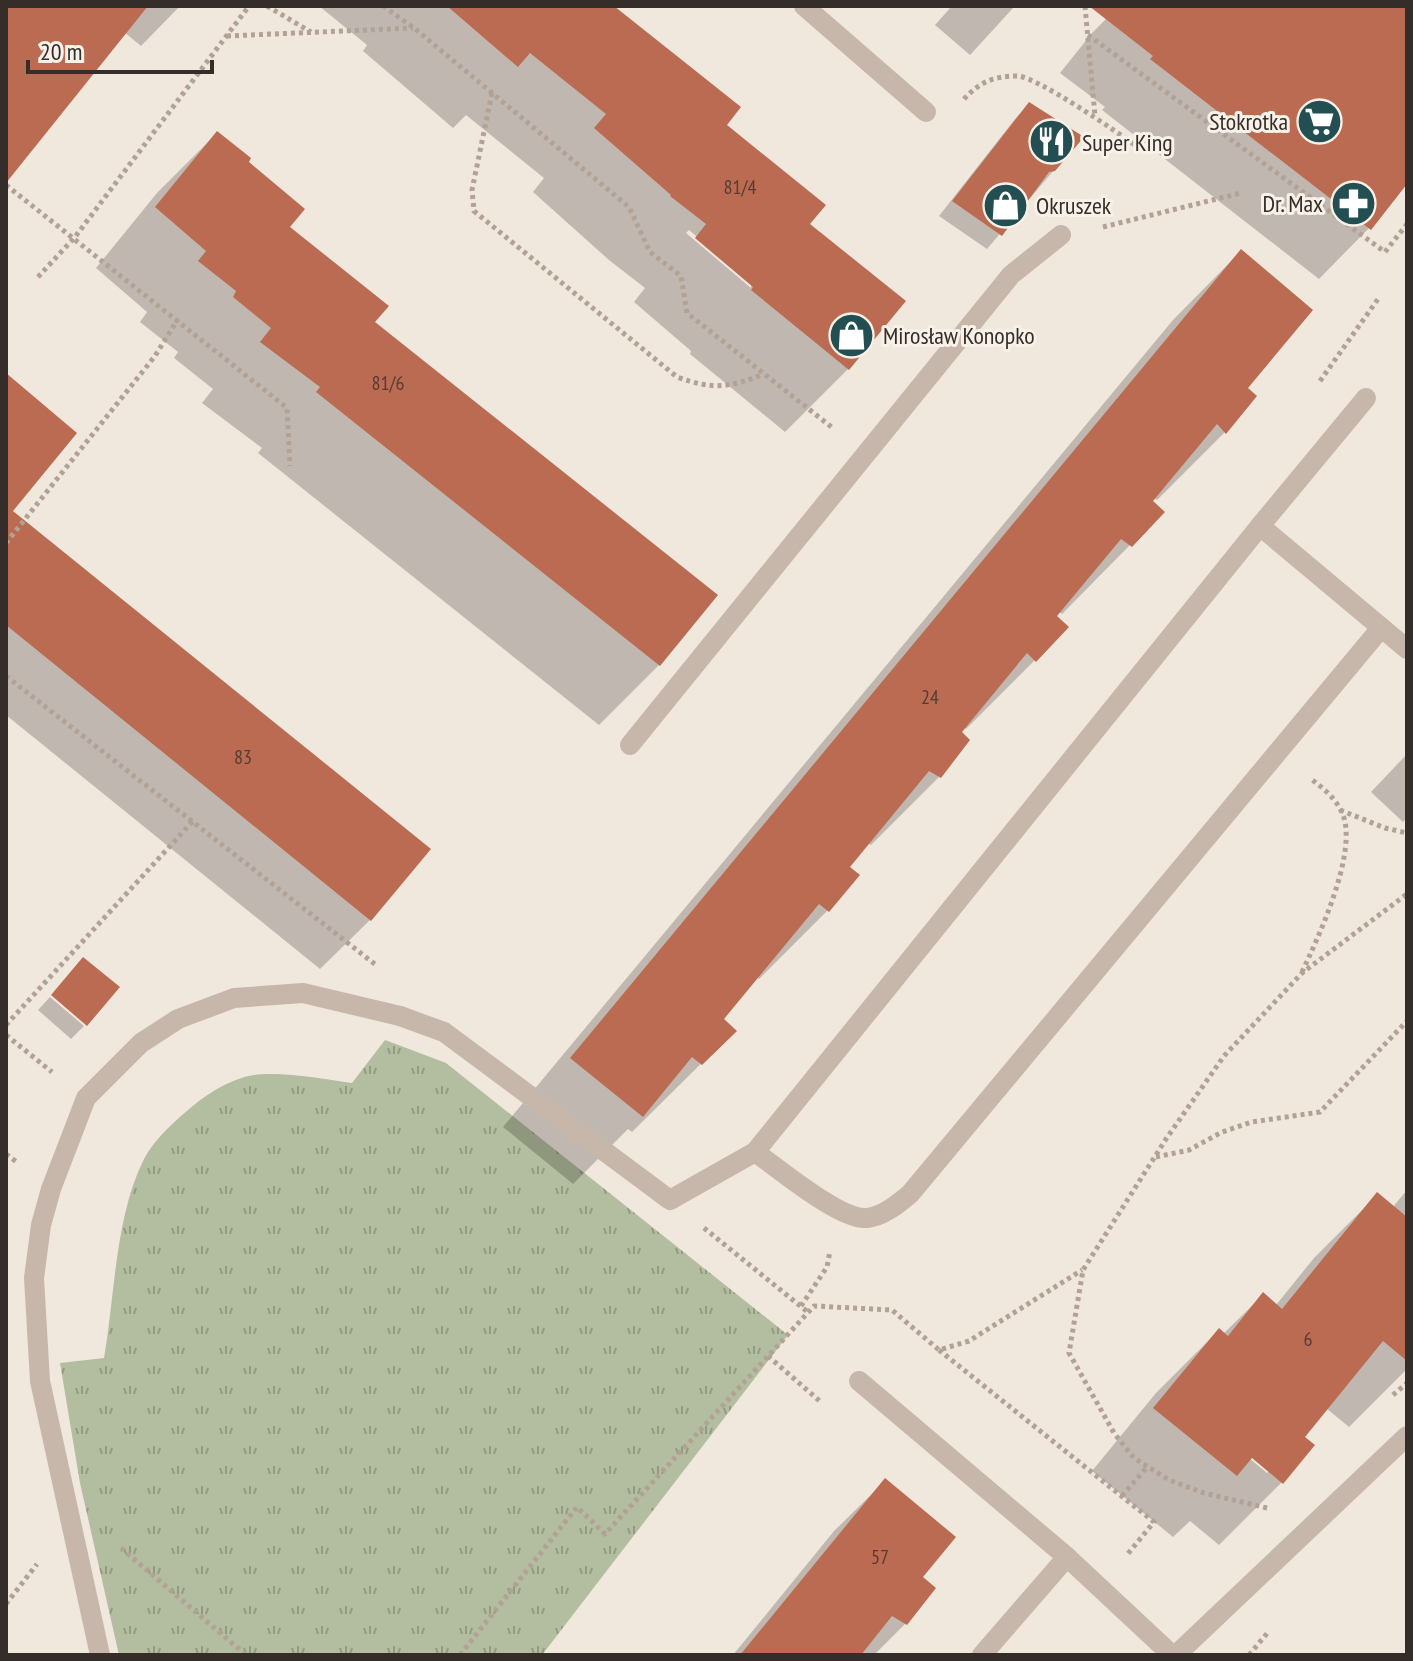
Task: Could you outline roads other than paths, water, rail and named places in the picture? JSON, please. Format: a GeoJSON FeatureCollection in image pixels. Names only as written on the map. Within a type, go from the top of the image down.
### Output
{"type":"FeatureCollection","features":[{"type":"Feature","properties":{"kind":"street"},"geometry":{"type":"LineString","coordinates":[[804,6],[926,112]]}},
{"type":"Feature","properties":{"kind":"street"},"geometry":{"type":"LineString","coordinates":[[630,745],[1011,275],[1061,235]]}},
{"type":"Feature","properties":{"kind":"street"},"geometry":{"type":"LineString","coordinates":[[100,1655],[40,1381],[34,1278],[41,1225],[51,1189],[86,1098],[141,1043],[178,1019],[234,998],[303,993],[400,1016],[444,1032],[670,1200],[755,1152],[1366,398]]}},
{"type":"Feature","properties":{"kind":"street"},"geometry":{"type":"LineString","coordinates":[[1260,526],[1407,649]]}},
{"type":"Feature","properties":{"kind":"street"},"geometry":{"type":"LineString","coordinates":[[755,1152],[839,1211],[865,1218],[890,1210],[910,1194],[1381,628]]}},
{"type":"Feature","properties":{"kind":"street"},"geometry":{"type":"LineString","coordinates":[[859,1381],[1067,1557],[1174,1655],[1407,1436]]}},
{"type":"Feature","properties":{"kind":"street"},"geometry":{"type":"LineString","coordinates":[[982,1655],[1067,1557]]}},
{"type":"Feature","properties":{"kind":"place","name":"Stokrotka"},"geometry":{"type":"Point","coordinates":[1319,121]}},
{"type":"Feature","properties":{"kind":"place","name":"Super King"},"geometry":{"type":"Point","coordinates":[1051,142]}},
{"type":"Feature","properties":{"kind":"place","name":"Dr. Max"},"geometry":{"type":"Point","coordinates":[1354,203]}},
{"type":"Feature","properties":{"kind":"place","name":"Okruszek"},"geometry":{"type":"Point","coordinates":[1005,205]}},
{"type":"Feature","properties":{"kind":"place","name":"Mirosław Konopko"},"geometry":{"type":"Point","coordinates":[852,335]}}]}
